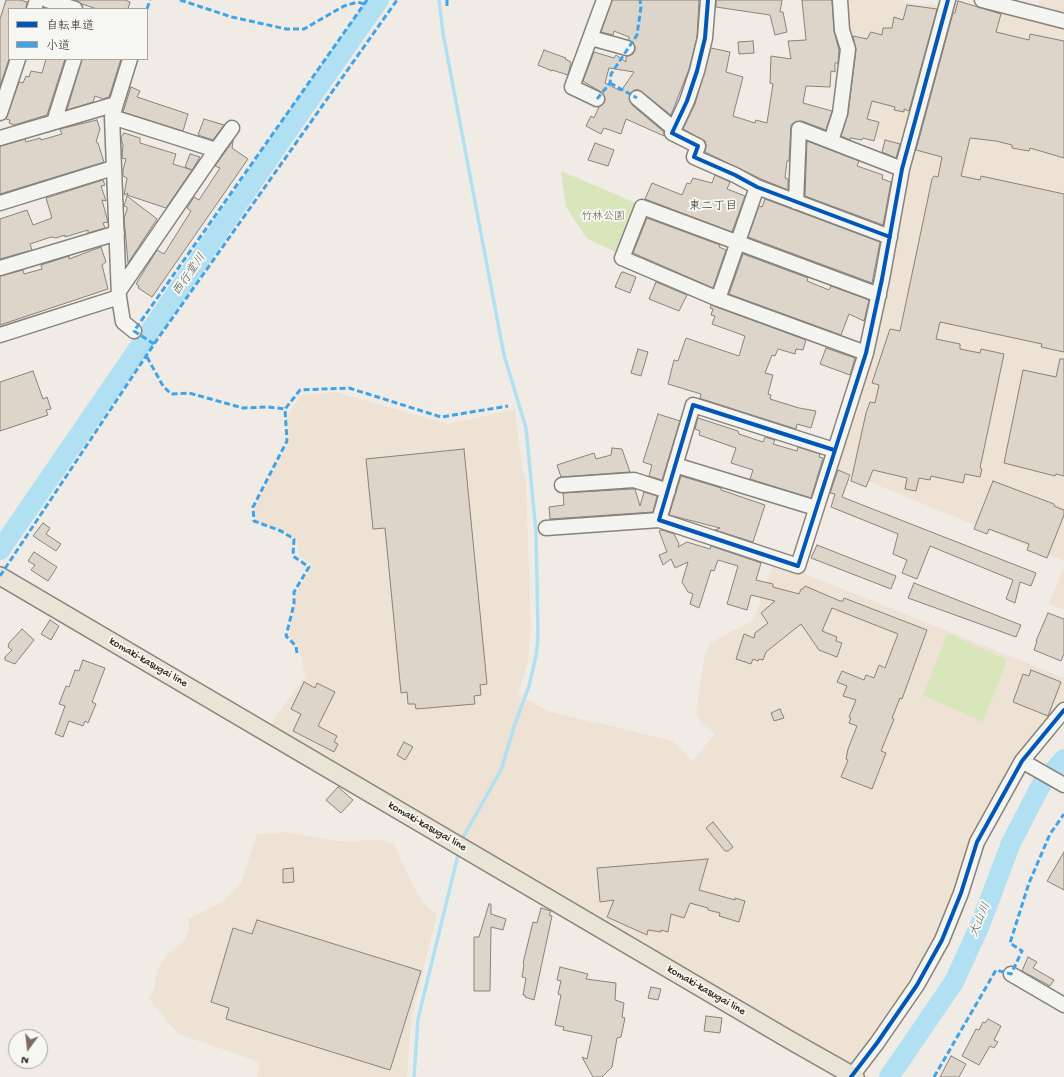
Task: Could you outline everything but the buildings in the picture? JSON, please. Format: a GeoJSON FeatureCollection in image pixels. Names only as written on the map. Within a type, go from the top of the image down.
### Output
{"type":"FeatureCollection","features":[{"type":"Feature","properties":{"kind":"main road","name":"komaki-kasugai line"},"geometry":{"type":"LineString","coordinates":[[0,576],[853,1077]]}},
{"type":"Feature","properties":{"kind":"street"},"geometry":{"type":"LineString","coordinates":[[47,0],[72,8]]}},
{"type":"Feature","properties":{"kind":"street"},"geometry":{"type":"LineString","coordinates":[[597,100],[572,87],[604,0]]}},
{"type":"Feature","properties":{"kind":"street"},"geometry":{"type":"LineString","coordinates":[[708,0],[705,38],[697,71],[687,101],[672,133],[698,146],[694,157],[735,175],[757,187],[890,237]]}},
{"type":"Feature","properties":{"kind":"street"},"geometry":{"type":"LineString","coordinates":[[831,141],[840,113],[848,49],[842,30],[840,0]]}},
{"type":"Feature","properties":{"kind":"street"},"geometry":{"type":"LineString","coordinates":[[546,528],[659,520],[798,566],[866,353],[879,295],[902,170],[948,0]]}},
{"type":"Feature","properties":{"kind":"street"},"geometry":{"type":"LineString","coordinates":[[982,0],[1002,2],[1064,21]]}},
{"type":"Feature","properties":{"kind":"street"},"geometry":{"type":"LineString","coordinates":[[591,38],[627,48]]}},
{"type":"Feature","properties":{"kind":"street"},"geometry":{"type":"LineString","coordinates":[[0,113],[18,60]]}},
{"type":"Feature","properties":{"kind":"street"},"geometry":{"type":"LineString","coordinates":[[54,122],[74,60]]}},
{"type":"Feature","properties":{"kind":"street"},"geometry":{"type":"LineString","coordinates":[[130,60],[114,110],[113,168],[119,294],[123,322],[134,331]]}},
{"type":"Feature","properties":{"kind":"street"},"geometry":{"type":"LineString","coordinates":[[637,98],[674,129]]}},
{"type":"Feature","properties":{"kind":"street"},"geometry":{"type":"LineString","coordinates":[[0,138],[54,122],[114,110],[216,150]]}},
{"type":"Feature","properties":{"kind":"street"},"geometry":{"type":"LineString","coordinates":[[0,335],[119,294],[232,128]]}},
{"type":"Feature","properties":{"kind":"street"},"geometry":{"type":"LineString","coordinates":[[796,202],[799,129],[902,170]]}},
{"type":"Feature","properties":{"kind":"street"},"geometry":{"type":"LineString","coordinates":[[0,203],[113,168]]}},
{"type":"Feature","properties":{"kind":"street"},"geometry":{"type":"LineString","coordinates":[[718,299],[757,187]]}},
{"type":"Feature","properties":{"kind":"street"},"geometry":{"type":"LineString","coordinates":[[866,353],[718,299],[622,258],[642,207],[879,295]]}},
{"type":"Feature","properties":{"kind":"street"},"geometry":{"type":"LineString","coordinates":[[0,268],[116,233]]}},
{"type":"Feature","properties":{"kind":"street"},"geometry":{"type":"LineString","coordinates":[[659,520],[694,405],[834,450]]}},
{"type":"Feature","properties":{"kind":"street"},"geometry":{"type":"LineString","coordinates":[[675,465],[816,508]]}},
{"type":"Feature","properties":{"kind":"street"},"geometry":{"type":"LineString","coordinates":[[562,485],[634,480],[668,491]]}},
{"type":"Feature","properties":{"kind":"street"},"geometry":{"type":"LineString","coordinates":[[853,1077],[917,985],[942,940],[961,894],[977,842],[1022,761],[1064,710]]}},
{"type":"Feature","properties":{"kind":"street"},"geometry":{"type":"LineString","coordinates":[[1022,761],[1064,785]]}},
{"type":"Feature","properties":{"kind":"street"},"geometry":{"type":"LineString","coordinates":[[1011,974],[1064,1005]]}},
{"type":"Feature","properties":{"kind":"shaded area"},"geometry":{"type":"Polygon","coordinates":[[[846,0],[900,0],[916,5],[933,4],[940,7],[907,145],[876,138],[880,120],[846,111],[849,33],[846,0]]]}},
{"type":"Feature","properties":{"kind":"shaded area"},"geometry":{"type":"Polygon","coordinates":[[[957,0],[1034,21],[1038,12],[1039,0],[1064,0],[1064,561],[835,468],[890,268],[908,178],[953,2],[957,0]]]}},
{"type":"Feature","properties":{"kind":"shaded area"},"geometry":{"type":"Polygon","coordinates":[[[335,392],[449,424],[515,409],[522,466],[526,480],[531,628],[528,661],[518,695],[548,711],[673,741],[692,761],[715,734],[700,722],[696,713],[704,658],[710,643],[754,620],[771,568],[776,565],[801,572],[1064,678],[1064,701],[1043,729],[949,911],[928,957],[867,1050],[850,1066],[268,728],[305,677],[299,645],[289,635],[296,593],[313,565],[299,556],[297,538],[281,529],[274,529],[257,521],[255,507],[289,442],[287,418],[301,395],[335,392]]]}},
{"type":"Feature","properties":{"kind":"shaded area"},"geometry":{"type":"Polygon","coordinates":[[[1064,567],[1064,610],[1049,604],[1064,567]]]}},
{"type":"Feature","properties":{"kind":"shaded area"},"geometry":{"type":"Polygon","coordinates":[[[286,832],[337,841],[383,840],[394,844],[413,886],[425,905],[437,914],[411,1020],[407,1077],[257,1077],[260,1062],[178,1034],[149,999],[154,989],[157,970],[168,954],[185,940],[189,931],[188,919],[224,901],[241,883],[257,834],[286,832]]]}},
{"type":"Feature","properties":{"kind":"green space","name":"竹林公園"},"geometry":{"type":"Polygon","coordinates":[[[561,171],[636,203],[617,252],[587,239],[566,207],[561,171]]]}},
{"type":"Feature","properties":{"kind":"green space"},"geometry":{"type":"Polygon","coordinates":[[[948,633],[1007,660],[983,722],[923,695],[948,633]]]}},
{"type":"Feature","properties":{"kind":"waterway","name":"西行堂川"},"geometry":{"type":"LineString","coordinates":[[0,550],[379,0]]}},
{"type":"Feature","properties":{"kind":"waterway"},"geometry":{"type":"LineString","coordinates":[[439,0],[443,33],[504,355],[526,428],[536,532],[538,638],[536,656],[529,686],[516,721],[501,770],[461,841]]}},
{"type":"Feature","properties":{"kind":"waterway","name":"大山川"},"geometry":{"type":"LineString","coordinates":[[889,1077],[954,982],[980,925],[1011,843],[1041,785],[1064,759]]}},
{"type":"Feature","properties":{"kind":"waterway"},"geometry":{"type":"LineString","coordinates":[[414,1077],[418,1019],[459,851]]}},
{"type":"Feature","properties":{"kind":"marked path"},"geometry":{"type":"LineString","coordinates":[[147,8],[150,0]]}},
{"type":"Feature","properties":{"kind":"marked path"},"geometry":{"type":"LineString","coordinates":[[180,0],[232,17],[286,29],[304,29],[344,6],[358,2],[364,4]]}},
{"type":"Feature","properties":{"kind":"marked path"},"geometry":{"type":"LineString","coordinates":[[154,344],[134,331],[367,0]]}},
{"type":"Feature","properties":{"kind":"marked path"},"geometry":{"type":"LineString","coordinates":[[0,576],[154,344],[397,0]]}},
{"type":"Feature","properties":{"kind":"marked path"},"geometry":{"type":"LineString","coordinates":[[447,0],[447,6]]}},
{"type":"Feature","properties":{"kind":"marked path"},"geometry":{"type":"LineString","coordinates":[[597,99],[610,83],[611,74],[637,35],[641,7],[640,0]]}},
{"type":"Feature","properties":{"kind":"marked path"},"geometry":{"type":"LineString","coordinates":[[610,83],[637,98]]}},
{"type":"Feature","properties":{"kind":"marked path"},"geometry":{"type":"LineString","coordinates":[[147,357],[163,386],[171,394],[189,393],[243,408],[268,407],[285,409]]}},
{"type":"Feature","properties":{"kind":"marked path"},"geometry":{"type":"LineString","coordinates":[[297,653],[296,646],[286,636],[294,604],[294,592],[309,567],[293,556],[294,539],[281,531],[254,521],[253,507],[287,441],[285,409],[300,390],[349,388],[441,417],[508,406]]}},
{"type":"Feature","properties":{"kind":"marked path"},"geometry":{"type":"LineString","coordinates":[[934,1077],[996,970],[1011,974],[1022,951],[1010,943],[1029,883],[1050,834],[1064,814]]}},
{"type":"Feature","properties":{"kind":"cycle path"},"geometry":{"type":"LineString","coordinates":[[708,0],[705,38],[697,71],[687,101],[672,133],[698,146],[694,157],[735,175],[757,187],[890,237]]}},
{"type":"Feature","properties":{"kind":"cycle path"},"geometry":{"type":"LineString","coordinates":[[834,450],[693,405],[659,520],[798,566],[866,353],[882,279],[902,169],[948,0]]}},
{"type":"Feature","properties":{"kind":"cycle path"},"geometry":{"type":"LineString","coordinates":[[851,1077],[877,1043],[917,985],[942,940],[961,893],[977,842],[1022,761],[1064,710]]}},
{"type":"Feature","properties":{"kind":"district","name":"東二丁目"},"geometry":{"type":"Point","coordinates":[713,207]}}]}
